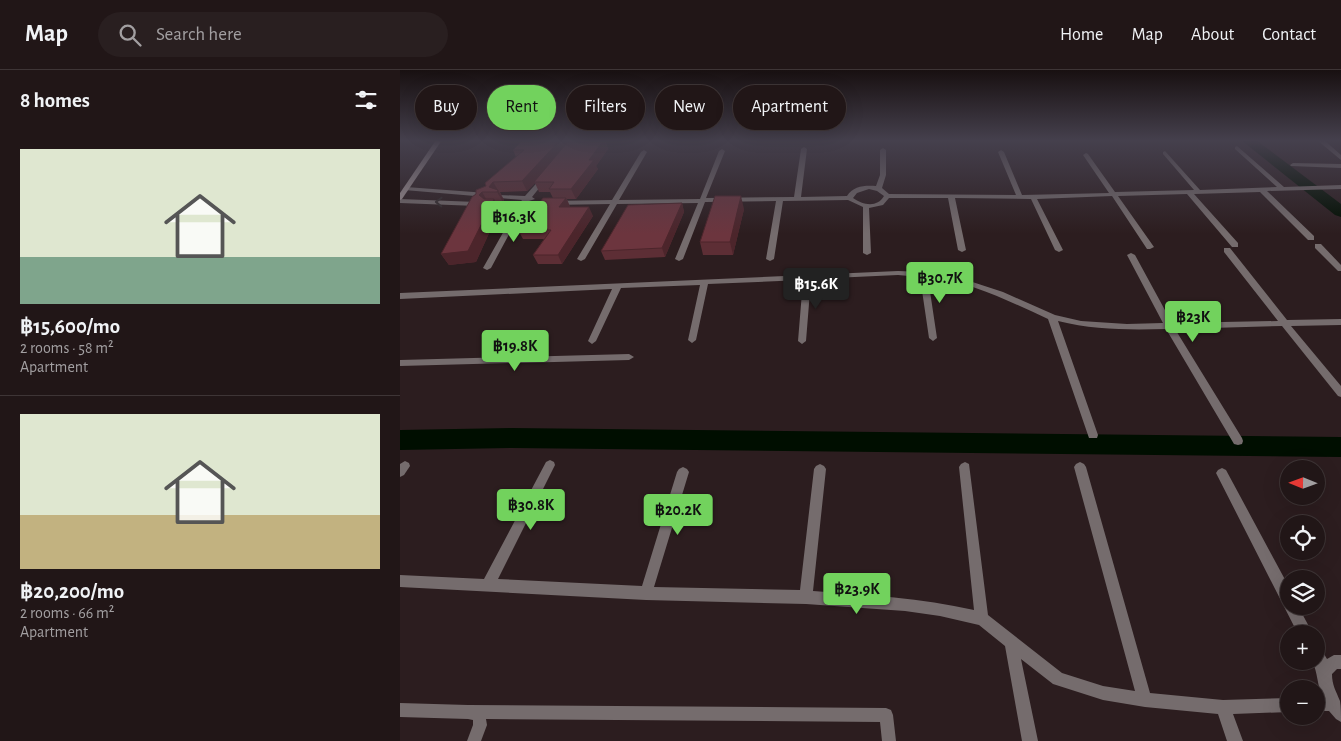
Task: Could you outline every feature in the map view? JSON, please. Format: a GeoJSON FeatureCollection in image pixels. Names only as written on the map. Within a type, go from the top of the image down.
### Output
{"type":"FeatureCollection","features":[{"type":"Feature","properties":{"kind":"main road"},"geometry":{"type":"LineString","coordinates":[[400,199],[418,171]]}},
{"type":"Feature","properties":{"kind":"street"},"geometry":{"type":"LineString","coordinates":[[487,268],[521,206],[550,171]]}},
{"type":"Feature","properties":{"kind":"street"},"geometry":{"type":"LineString","coordinates":[[581,259],[632,171]]}},
{"type":"Feature","properties":{"kind":"street"},"geometry":{"type":"LineString","coordinates":[[678,259],[713,171]]}},
{"type":"Feature","properties":{"kind":"street"},"geometry":{"type":"LineString","coordinates":[[796,199],[800,171]]}},
{"type":"Feature","properties":{"kind":"street"},"geometry":{"type":"LineString","coordinates":[[878,189],[883,171]]}},
{"type":"Feature","properties":{"kind":"street"},"geometry":{"type":"LineString","coordinates":[[1009,171],[1020,197]]}},
{"type":"Feature","properties":{"kind":"street"},"geometry":{"type":"LineString","coordinates":[[1097,171],[1150,247]]}},
{"type":"Feature","properties":{"kind":"street"},"geometry":{"type":"LineString","coordinates":[[1180,171],[1198,191]]}},
{"type":"Feature","properties":{"kind":"street"},"geometry":{"type":"LineString","coordinates":[[1263,171],[1282,188]]}},
{"type":"Feature","properties":{"kind":"street"},"geometry":{"type":"LineString","coordinates":[[850,198],[855,190],[870,187],[878,189],[887,196],[1033,197],[1341,187]]}},
{"type":"Feature","properties":{"kind":"street"},"geometry":{"type":"LineString","coordinates":[[406,189],[488,195]]}},
{"type":"Feature","properties":{"kind":"street"},"geometry":{"type":"LineString","coordinates":[[1262,190],[1311,238]]}},
{"type":"Feature","properties":{"kind":"street"},"geometry":{"type":"LineString","coordinates":[[1188,191],[1284,323],[1341,392]]}},
{"type":"Feature","properties":{"kind":"street"},"geometry":{"type":"LineString","coordinates":[[500,196],[527,198],[550,203]]}},
{"type":"Feature","properties":{"kind":"street"},"geometry":{"type":"LineString","coordinates":[[490,205],[521,206],[550,203],[850,198],[859,205],[866,206],[882,204],[887,196]]}},
{"type":"Feature","properties":{"kind":"street"},"geometry":{"type":"LineString","coordinates":[[951,196],[962,250]]}},
{"type":"Feature","properties":{"kind":"street"},"geometry":{"type":"LineString","coordinates":[[1033,197],[1059,250]]}},
{"type":"Feature","properties":{"kind":"street"},"geometry":{"type":"LineString","coordinates":[[400,199],[477,204]]}},
{"type":"Feature","properties":{"kind":"street"},"geometry":{"type":"LineString","coordinates":[[770,259],[780,199]]}},
{"type":"Feature","properties":{"kind":"street"},"geometry":{"type":"LineString","coordinates":[[866,206],[867,253]]}},
{"type":"Feature","properties":{"kind":"street"},"geometry":{"type":"LineString","coordinates":[[1318,246],[1341,269]]}},
{"type":"Feature","properties":{"kind":"street"},"geometry":{"type":"LineString","coordinates":[[1131,255],[1169,326],[1238,441]]}},
{"type":"Feature","properties":{"kind":"street"},"geometry":{"type":"LineString","coordinates":[[400,296],[859,273],[924,274],[948,277],[976,285],[1052,316],[1081,324],[1128,327],[1341,322]]}},
{"type":"Feature","properties":{"kind":"street"},"geometry":{"type":"LineString","coordinates":[[924,274],[933,338]]}},
{"type":"Feature","properties":{"kind":"street"},"geometry":{"type":"LineString","coordinates":[[802,342],[807,276]]}},
{"type":"Feature","properties":{"kind":"street"},"geometry":{"type":"LineString","coordinates":[[692,340],[705,281]]}},
{"type":"Feature","properties":{"kind":"street"},"geometry":{"type":"LineString","coordinates":[[592,341],[618,285]]}},
{"type":"Feature","properties":{"kind":"street"},"geometry":{"type":"LineString","coordinates":[[1052,316],[1093,435]]}},
{"type":"Feature","properties":{"kind":"street"},"geometry":{"type":"LineString","coordinates":[[400,363],[629,357]]}},
{"type":"Feature","properties":{"kind":"street"},"geometry":{"type":"LineString","coordinates":[[488,585],[550,465]]}},
{"type":"Feature","properties":{"kind":"street"},"geometry":{"type":"LineString","coordinates":[[965,467],[982,619]]}},
{"type":"Feature","properties":{"kind":"street"},"geometry":{"type":"LineString","coordinates":[[1080,467],[1145,700]]}},
{"type":"Feature","properties":{"kind":"street"},"geometry":{"type":"LineString","coordinates":[[806,597],[820,469]]}},
{"type":"Feature","properties":{"kind":"street"},"geometry":{"type":"LineString","coordinates":[[646,593],[683,472]]}},
{"type":"Feature","properties":{"kind":"street"},"geometry":{"type":"LineString","coordinates":[[1222,473],[1280,584]]}},
{"type":"Feature","properties":{"kind":"street"},"geometry":{"type":"LineString","coordinates":[[400,582],[646,593],[806,597],[905,604],[940,609],[982,619],[1058,679],[1103,693],[1145,700],[1223,707],[1280,705]]}},
{"type":"Feature","properties":{"kind":"street"},"geometry":{"type":"LineString","coordinates":[[1011,642],[1030,741]]}},
{"type":"Feature","properties":{"kind":"street"},"geometry":{"type":"LineString","coordinates":[[1336,709],[1324,686],[1325,671],[1334,662],[1341,662]]}},
{"type":"Feature","properties":{"kind":"street"},"geometry":{"type":"LineString","coordinates":[[1223,707],[1235,741]]}},
{"type":"Feature","properties":{"kind":"lane"},"geometry":{"type":"LineString","coordinates":[[400,710],[886,715],[889,741]]}},
{"type":"Feature","properties":{"kind":"lane"},"geometry":{"type":"LineString","coordinates":[[468,712],[479,716],[480,725],[474,741]]}},
{"type":"Feature","properties":{"kind":"building"},"geometry":{"type":"Polygon","coordinates":[[[499,171],[531,171],[522,181],[493,182],[489,187],[498,190],[497,192],[482,192],[479,195],[484,199],[494,199],[468,251],[441,254],[472,197],[476,194],[476,190],[486,186],[485,183],[499,171]]]}},
{"type":"Feature","properties":{"kind":"building"},"geometry":{"type":"Polygon","coordinates":[[[543,171],[585,171],[571,189],[549,189],[554,182],[534,182],[543,171]]]}},
{"type":"Feature","properties":{"kind":"building"},"geometry":{"type":"Polygon","coordinates":[[[715,196],[741,196],[730,242],[700,242],[715,196]]]}},
{"type":"Feature","properties":{"kind":"building"},"geometry":{"type":"Polygon","coordinates":[[[543,198],[566,198],[559,207],[589,207],[558,255],[533,255],[551,230],[518,230],[543,198]]]}},
{"type":"Feature","properties":{"kind":"building"},"geometry":{"type":"Polygon","coordinates":[[[682,203],[662,248],[601,251],[628,205],[682,203]]]}},
{"type":"Feature","properties":{"kind":"waterway"},"geometry":{"type":"LineString","coordinates":[[1288,171],[1341,212]]}},
{"type":"Feature","properties":{"kind":"waterway"},"geometry":{"type":"LineString","coordinates":[[400,440],[512,438],[1341,447]]}}]}
